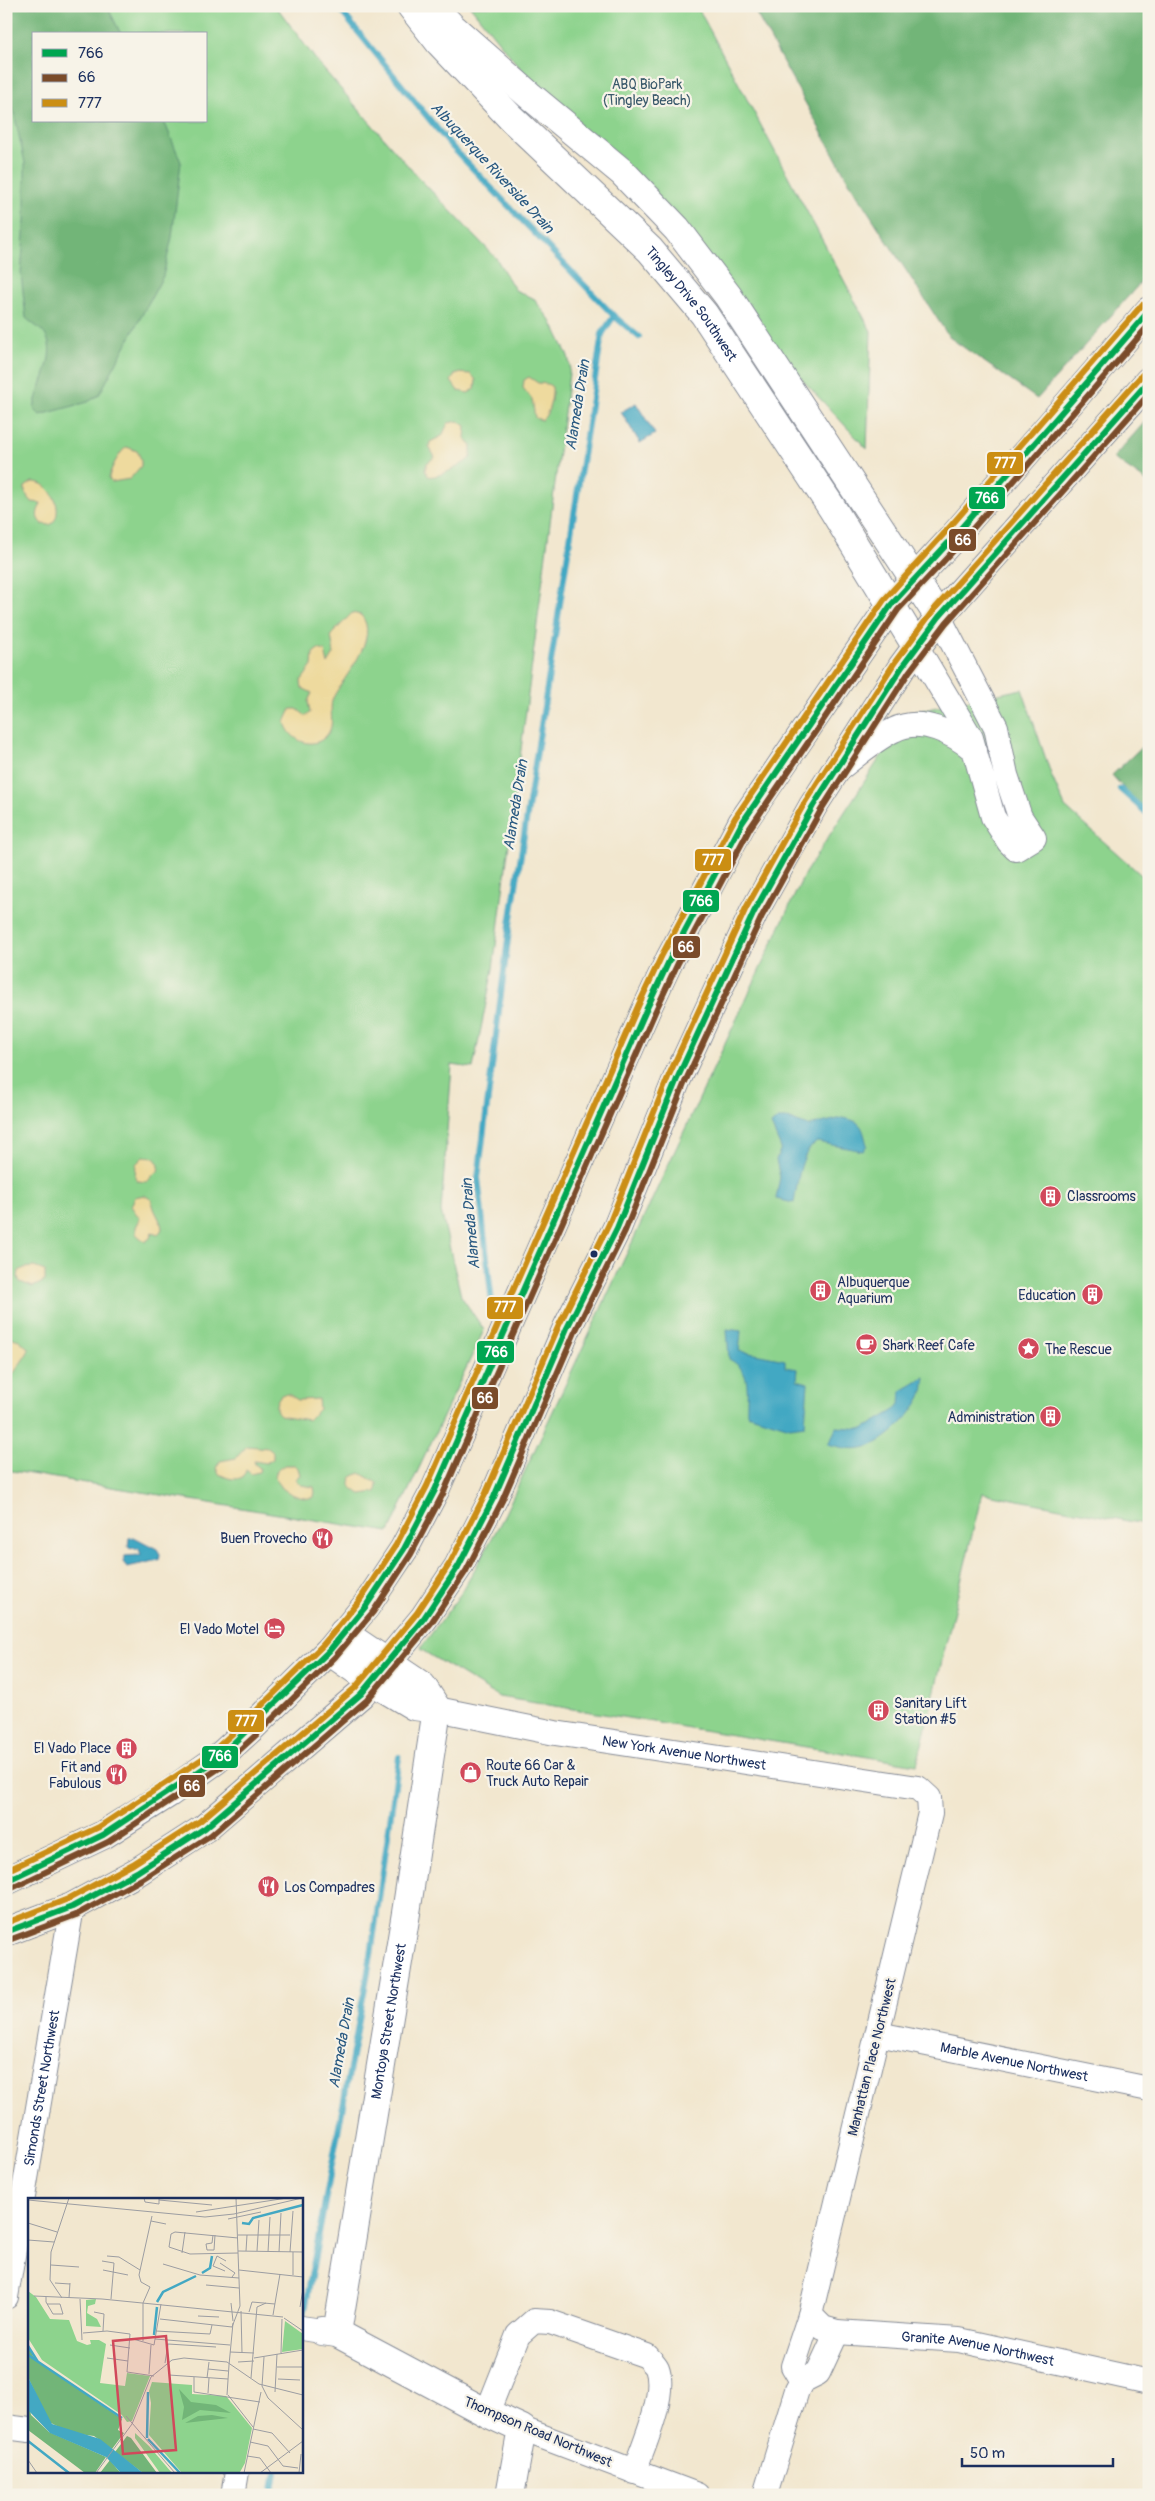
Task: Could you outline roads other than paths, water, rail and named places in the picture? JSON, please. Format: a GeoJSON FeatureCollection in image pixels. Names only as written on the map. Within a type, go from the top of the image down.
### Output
{"type":"FeatureCollection","features":[{"type":"Feature","properties":{"kind":"main road","name":"Tingley Drive Southwest"},"geometry":{"type":"LineString","coordinates":[[411,6],[440,43],[511,118],[650,250],[704,314],[832,508],[916,646]]}},
{"type":"Feature","properties":{"kind":"main road"},"geometry":{"type":"LineString","coordinates":[[432,6],[452,27],[515,83],[623,173],[677,229],[728,296],[939,617]]}},
{"type":"Feature","properties":{"kind":"main road"},"geometry":{"type":"LineString","coordinates":[[6,1881],[103,1835],[216,1760],[250,1729],[336,1642],[366,1606],[404,1549],[435,1490],[647,1008],[742,822],[891,606],[1149,311]]}},
{"type":"Feature","properties":{"kind":"main road"},"geometry":{"type":"LineString","coordinates":[[6,1932],[72,1907],[137,1872],[204,1828],[300,1749],[380,1672],[412,1636],[458,1567],[494,1497],[567,1328],[617,1228],[677,1079],[725,974],[786,852],[916,646],[939,617],[1149,381]]}},
{"type":"Feature","properties":{"kind":"main road"},"geometry":{"type":"LineString","coordinates":[[336,1642],[380,1672],[422,1686],[437,1709]]}},
{"type":"Feature","properties":{"kind":"main road","name":"Montoya Street Northwest"},"geometry":{"type":"LineString","coordinates":[[320,2331],[406,1913],[437,1709]]}},
{"type":"Feature","properties":{"kind":"main road","name":"Thompson Road Northwest"},"geometry":{"type":"LineString","coordinates":[[320,2331],[522,2429]]}},
{"type":"Feature","properties":{"kind":"main road"},"geometry":{"type":"LineString","coordinates":[[510,2495],[522,2429]]}},
{"type":"Feature","properties":{"kind":"street"},"geometry":{"type":"LineString","coordinates":[[916,646],[972,738],[993,817],[1009,842],[1016,849],[1034,838],[1020,817],[1006,775],[996,728],[939,617]]}},
{"type":"Feature","properties":{"kind":"street"},"geometry":{"type":"LineString","coordinates":[[837,770],[894,729],[910,725],[939,728],[962,740],[974,750]]}},
{"type":"Feature","properties":{"kind":"street","name":"New York Avenue Northwest"},"geometry":{"type":"LineString","coordinates":[[437,1709],[555,1733],[918,1788],[929,1798]]}},
{"type":"Feature","properties":{"kind":"street","name":"Manhattan Place Northwest"},"geometry":{"type":"LineString","coordinates":[[802,2381],[793,2366],[810,2316],[878,2034],[930,1813],[929,1798]]}},
{"type":"Feature","properties":{"kind":"street","name":"Simonds Street Northwest"},"geometry":{"type":"LineString","coordinates":[[6,2297],[72,1907]]}},
{"type":"Feature","properties":{"kind":"street","name":"Marble Avenue Northwest"},"geometry":{"type":"LineString","coordinates":[[878,2034],[1149,2089]]}},
{"type":"Feature","properties":{"kind":"street","name":"Granite Avenue Northwest"},"geometry":{"type":"LineString","coordinates":[[810,2316],[823,2328],[837,2332],[958,2340],[1149,2382]]}},
{"type":"Feature","properties":{"kind":"street"},"geometry":{"type":"LineString","coordinates":[[486,2413],[518,2335],[534,2321],[550,2322],[647,2356],[656,2366],[660,2384],[651,2426],[634,2472]]}},
{"type":"Feature","properties":{"kind":"street"},"geometry":{"type":"LineString","coordinates":[[765,2495],[802,2381],[818,2373],[837,2332]]}},
{"type":"Feature","properties":{"kind":"street"},"geometry":{"type":"LineString","coordinates":[[6,2426],[28,2430]]}},
{"type":"Feature","properties":{"kind":"street","name":"Thompson Road Northwest"},"geometry":{"type":"LineString","coordinates":[[522,2429],[697,2495]]}},
{"type":"Feature","properties":{"kind":"street"},"geometry":{"type":"LineString","coordinates":[[233,2495],[236,2474]]}},
{"type":"Feature","properties":{"kind":"water"},"geometry":{"type":"Polygon","coordinates":[[[636,403],[655,434],[640,443],[621,412],[636,403]]]}},
{"type":"Feature","properties":{"kind":"water"},"geometry":{"type":"Polygon","coordinates":[[[842,1118],[854,1121],[861,1126],[867,1145],[863,1151],[817,1142],[811,1147],[803,1161],[794,1203],[776,1199],[780,1177],[776,1160],[781,1148],[771,1125],[778,1119],[788,1119],[809,1126],[842,1118]]]}},
{"type":"Feature","properties":{"kind":"water"},"geometry":{"type":"Polygon","coordinates":[[[727,1329],[741,1331],[739,1351],[785,1360],[785,1367],[798,1369],[797,1380],[808,1383],[805,1425],[790,1427],[747,1414],[747,1382],[742,1370],[729,1359],[727,1329]]]}},
{"type":"Feature","properties":{"kind":"water"},"geometry":{"type":"Polygon","coordinates":[[[925,1377],[923,1392],[919,1400],[906,1418],[889,1435],[871,1446],[858,1449],[828,1444],[837,1427],[863,1429],[895,1410],[900,1404],[901,1391],[925,1377]]]}},
{"type":"Feature","properties":{"kind":"water"},"geometry":{"type":"Polygon","coordinates":[[[134,1537],[157,1549],[160,1554],[159,1560],[127,1567],[123,1562],[125,1556],[141,1555],[139,1549],[128,1547],[129,1538],[134,1537]]]}},
{"type":"Feature","properties":{"kind":"waterway","name":"Albuquerque Riverside Drain"},"geometry":{"type":"LineString","coordinates":[[337,6],[452,147],[614,316],[639,337]]}},
{"type":"Feature","properties":{"kind":"waterway","name":"Alameda Drain"},"geometry":{"type":"LineString","coordinates":[[492,1303],[478,1178],[509,931],[602,334],[614,316]]}},
{"type":"Feature","properties":{"kind":"waterway","name":"Albuquerque Riverside Drain"},"geometry":{"type":"LineString","coordinates":[[1120,789],[1149,815]]}},
{"type":"Feature","properties":{"kind":"waterway","name":"Alameda Drain"},"geometry":{"type":"LineString","coordinates":[[302,2325],[371,1955],[399,1757]]}},
{"type":"Feature","properties":{"kind":"waterway","name":"Alameda Drain"},"geometry":{"type":"LineString","coordinates":[[272,2495],[276,2474]]}},
{"type":"Feature","properties":{"kind":"place","name":"Classrooms"},"geometry":{"type":"Point","coordinates":[1051,1196]}},
{"type":"Feature","properties":{"kind":"place","name":"Albuquerque Aquarium"},"geometry":{"type":"Point","coordinates":[821,1290]}},
{"type":"Feature","properties":{"kind":"place","name":"Education"},"geometry":{"type":"Point","coordinates":[1092,1295]}},
{"type":"Feature","properties":{"kind":"place","name":"Shark Reef Cafe"},"geometry":{"type":"Point","coordinates":[866,1345]}},
{"type":"Feature","properties":{"kind":"place","name":"The Rescue"},"geometry":{"type":"Point","coordinates":[1029,1349]}},
{"type":"Feature","properties":{"kind":"place","name":"Administration"},"geometry":{"type":"Point","coordinates":[1051,1417]}},
{"type":"Feature","properties":{"kind":"place","name":"Buen Provecho"},"geometry":{"type":"Point","coordinates":[323,1538]}},
{"type":"Feature","properties":{"kind":"place","name":"El Vado Motel"},"geometry":{"type":"Point","coordinates":[275,1629]}},
{"type":"Feature","properties":{"kind":"place","name":"Sanitary Lift Station #5"},"geometry":{"type":"Point","coordinates":[878,1711]}},
{"type":"Feature","properties":{"kind":"place","name":"El Vado Place"},"geometry":{"type":"Point","coordinates":[127,1748]}},
{"type":"Feature","properties":{"kind":"place","name":"Route 66 Car & Truck Auto Repair"},"geometry":{"type":"Point","coordinates":[470,1773]}},
{"type":"Feature","properties":{"kind":"place","name":"Fit and Fabulous"},"geometry":{"type":"Point","coordinates":[117,1775]}},
{"type":"Feature","properties":{"kind":"place","name":"Los Compadres"},"geometry":{"type":"Point","coordinates":[268,1887]}},
{"type":"Feature","properties":{"kind":"park label","name":"ABQ BioPark (Tingley Beach)"},"geometry":{"type":"Point","coordinates":[647,92]}}]}
